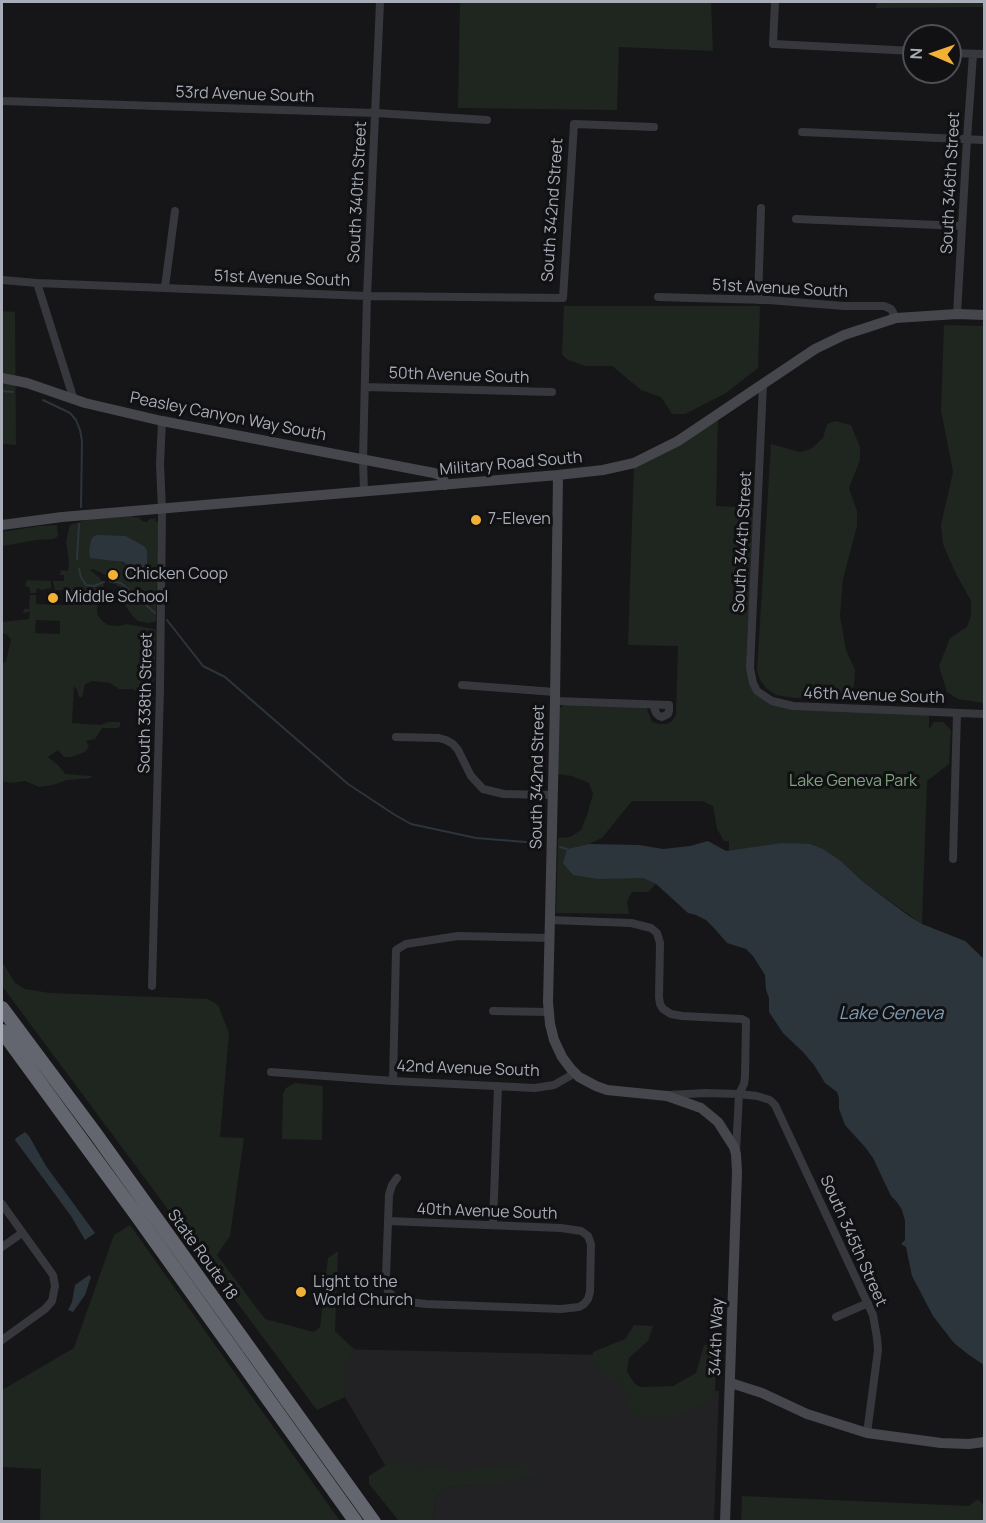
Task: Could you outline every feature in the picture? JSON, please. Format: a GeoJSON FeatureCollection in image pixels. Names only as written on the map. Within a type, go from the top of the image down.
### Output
{"type":"FeatureCollection","features":[{"type":"Feature","properties":{"kind":"highway","name":"State Route 18"},"geometry":{"type":"LineString","coordinates":[[2,1008],[95,1133],[374,1521]]}},
{"type":"Feature","properties":{"kind":"highway","name":"State Route 18"},"geometry":{"type":"LineString","coordinates":[[2,1030],[356,1521]]}},
{"type":"Feature","properties":{"kind":"highway"},"geometry":{"type":"LineString","coordinates":[[357,1498],[380,1521]]}},
{"type":"Feature","properties":{"kind":"street","name":"South 340th Street"},"geometry":{"type":"LineString","coordinates":[[364,492],[367,296],[380,2]]}},
{"type":"Feature","properties":{"kind":"street"},"geometry":{"type":"LineString","coordinates":[[775,2],[773,44],[902,50]]}},
{"type":"Feature","properties":{"kind":"street"},"geometry":{"type":"LineString","coordinates":[[962,54],[984,54]]}},
{"type":"Feature","properties":{"kind":"street","name":"South 346th Street"},"geometry":{"type":"LineString","coordinates":[[957,314],[973,54]]}},
{"type":"Feature","properties":{"kind":"street","name":"53rd Avenue South"},"geometry":{"type":"LineString","coordinates":[[2,101],[376,113],[487,120]]}},
{"type":"Feature","properties":{"kind":"street","name":"South 342nd Street"},"geometry":{"type":"LineString","coordinates":[[562,298],[574,124],[654,127]]}},
{"type":"Feature","properties":{"kind":"street"},"geometry":{"type":"LineString","coordinates":[[802,132],[984,140]]}},
{"type":"Feature","properties":{"kind":"street"},"geometry":{"type":"LineString","coordinates":[[758,300],[761,208]]}},
{"type":"Feature","properties":{"kind":"street"},"geometry":{"type":"LineString","coordinates":[[165,287],[175,212]]}},
{"type":"Feature","properties":{"kind":"street"},"geometry":{"type":"LineString","coordinates":[[796,219],[962,226]]}},
{"type":"Feature","properties":{"kind":"street","name":"51st Avenue South"},"geometry":{"type":"LineString","coordinates":[[2,280],[367,296],[562,298]]}},
{"type":"Feature","properties":{"kind":"street"},"geometry":{"type":"LineString","coordinates":[[37,282],[74,400]]}},
{"type":"Feature","properties":{"kind":"street","name":"51st Avenue South"},"geometry":{"type":"LineString","coordinates":[[658,297],[884,306],[891,309],[897,318]]}},
{"type":"Feature","properties":{"kind":"street","name":"Military Road South"},"geometry":{"type":"LineString","coordinates":[[2,525],[62,517],[603,470],[634,463],[678,441],[815,349],[844,335],[897,318],[957,314],[984,315]]}},
{"type":"Feature","properties":{"kind":"street","name":"Peasley Canyon Way South"},"geometry":{"type":"LineString","coordinates":[[2,378],[36,386],[74,400],[162,421],[438,474],[442,476],[445,484]]}},
{"type":"Feature","properties":{"kind":"street","name":"South 344th Street"},"geometry":{"type":"LineString","coordinates":[[763,385],[750,668],[757,692],[764,697]]}},
{"type":"Feature","properties":{"kind":"street","name":"50th Avenue South"},"geometry":{"type":"LineString","coordinates":[[365,387],[552,392]]}},
{"type":"Feature","properties":{"kind":"street","name":"South 338th Street"},"geometry":{"type":"LineString","coordinates":[[152,986],[160,688],[162,421]]}},
{"type":"Feature","properties":{"kind":"street","name":"South 342nd Street"},"geometry":{"type":"LineString","coordinates":[[558,475],[548,1012],[554,1040],[562,1057],[575,1073]]}},
{"type":"Feature","properties":{"kind":"street"},"geometry":{"type":"LineString","coordinates":[[462,685],[653,705]]}},
{"type":"Feature","properties":{"kind":"street","name":"46th Avenue South"},"geometry":{"type":"LineString","coordinates":[[764,697],[793,706],[984,714]]}},
{"type":"Feature","properties":{"kind":"street"},"geometry":{"type":"LineString","coordinates":[[953,858],[957,713]]}},
{"type":"Feature","properties":{"kind":"street"},"geometry":{"type":"LineString","coordinates":[[396,737],[446,740],[453,744],[471,776],[483,789],[504,794],[552,795]]}},
{"type":"Feature","properties":{"kind":"street"},"geometry":{"type":"LineString","coordinates":[[550,920],[637,924],[653,929],[660,943],[659,997],[663,1009],[671,1014],[688,1017],[746,1021],[745,1077],[739,1094],[736,1154]]}},
{"type":"Feature","properties":{"kind":"street"},"geometry":{"type":"LineString","coordinates":[[393,1081],[396,950],[404,945],[458,936],[550,938]]}},
{"type":"Feature","properties":{"kind":"street"},"geometry":{"type":"LineString","coordinates":[[493,1011],[548,1012]]}},
{"type":"Feature","properties":{"kind":"street","name":"42nd Avenue South"},"geometry":{"type":"LineString","coordinates":[[271,1072],[393,1081],[545,1087],[559,1083],[575,1073]]}},
{"type":"Feature","properties":{"kind":"street"},"geometry":{"type":"LineString","coordinates":[[575,1073],[590,1084],[607,1090],[667,1096],[739,1094]]}},
{"type":"Feature","properties":{"kind":"street"},"geometry":{"type":"LineString","coordinates":[[493,1225],[498,1086]]}},
{"type":"Feature","properties":{"kind":"street","name":"South 345th Street"},"geometry":{"type":"LineString","coordinates":[[739,1094],[757,1096],[770,1100],[775,1105],[868,1303],[875,1326],[878,1350],[867,1433]]}},
{"type":"Feature","properties":{"kind":"street"},"geometry":{"type":"LineString","coordinates":[[667,1096],[707,1111],[722,1127],[736,1154]]}},
{"type":"Feature","properties":{"kind":"street","name":"344th Way"},"geometry":{"type":"LineString","coordinates":[[725,1521],[731,1383],[736,1154]]}},
{"type":"Feature","properties":{"kind":"street"},"geometry":{"type":"LineString","coordinates":[[388,1221],[389,1191],[397,1178]]}},
{"type":"Feature","properties":{"kind":"street"},"geometry":{"type":"LineString","coordinates":[[2,1204],[52,1275],[55,1286],[52,1301],[45,1309],[2,1340]]}},
{"type":"Feature","properties":{"kind":"street","name":"40th Avenue South"},"geometry":{"type":"LineString","coordinates":[[388,1221],[577,1230],[584,1233],[591,1244],[590,1292],[587,1300],[579,1307],[557,1309],[408,1302],[394,1297],[388,1291],[386,1280],[388,1221]]}},
{"type":"Feature","properties":{"kind":"street"},"geometry":{"type":"LineString","coordinates":[[2,1247],[22,1233]]}},
{"type":"Feature","properties":{"kind":"street"},"geometry":{"type":"LineString","coordinates":[[836,1317],[868,1303]]}},
{"type":"Feature","properties":{"kind":"street"},"geometry":{"type":"LineString","coordinates":[[731,1383],[762,1393],[829,1422],[867,1433],[941,1443],[984,1442]]}},
{"type":"Feature","properties":{"kind":"shaded area"},"geometry":{"type":"Polygon","coordinates":[[[335,1349],[602,1355],[634,1390],[719,1391],[714,1521],[433,1521],[435,1498],[447,1487],[486,1484],[395,1479],[333,1377],[335,1349]]]}},
{"type":"Feature","properties":{"kind":"green space"},"geometry":{"type":"Polygon","coordinates":[[[460,2],[711,2],[713,51],[619,47],[617,110],[458,108],[460,2]]]}},
{"type":"Feature","properties":{"kind":"green space"},"geometry":{"type":"Polygon","coordinates":[[[877,2],[984,2],[984,7],[876,8],[877,2]]]}},
{"type":"Feature","properties":{"kind":"green space"},"geometry":{"type":"Polygon","coordinates":[[[564,306],[760,306],[758,368],[726,393],[685,414],[672,414],[661,397],[641,390],[612,366],[585,366],[568,360],[562,354],[564,306]]]}},
{"type":"Feature","properties":{"kind":"green space"},"geometry":{"type":"Polygon","coordinates":[[[2,311],[15,312],[16,445],[2,444],[2,311]]]}},
{"type":"Feature","properties":{"kind":"green space"},"geometry":{"type":"Polygon","coordinates":[[[944,325],[984,326],[984,703],[958,699],[947,692],[939,666],[950,638],[967,627],[971,616],[971,601],[943,544],[941,525],[953,472],[941,410],[944,325]]]}},
{"type":"Feature","properties":{"kind":"green space","name":"Lake Geneva Park"},"geometry":{"type":"Polygon","coordinates":[[[718,415],[716,506],[758,508],[753,683],[772,701],[929,711],[929,729],[934,722],[943,722],[951,730],[949,764],[927,781],[922,924],[862,881],[841,861],[781,843],[729,851],[729,841],[724,841],[717,829],[713,806],[702,801],[632,801],[602,838],[589,844],[567,849],[634,878],[643,878],[656,884],[648,892],[632,892],[627,902],[629,914],[556,913],[558,838],[570,837],[581,830],[593,794],[589,783],[572,776],[557,774],[557,714],[560,708],[566,704],[646,706],[652,722],[660,724],[672,721],[676,715],[678,646],[628,645],[634,463],[718,415]]]}},
{"type":"Feature","properties":{"kind":"green space"},"geometry":{"type":"Polygon","coordinates":[[[835,421],[851,425],[860,447],[860,460],[849,488],[857,511],[857,526],[843,579],[840,616],[846,650],[855,670],[854,686],[845,698],[795,698],[776,695],[760,680],[757,670],[771,444],[800,452],[811,449],[823,438],[827,424],[835,421]]]}},
{"type":"Feature","properties":{"kind":"green space"},"geometry":{"type":"Polygon","coordinates":[[[131,516],[147,522],[156,518],[155,521],[158,522],[156,620],[154,622],[138,621],[119,595],[120,586],[109,583],[104,574],[90,570],[99,577],[104,585],[97,608],[97,614],[102,621],[108,625],[127,624],[156,631],[152,718],[148,722],[142,722],[138,718],[137,691],[119,689],[110,683],[93,681],[85,684],[82,697],[79,697],[74,686],[72,723],[101,725],[108,722],[120,722],[120,726],[102,728],[95,739],[86,741],[89,746],[85,752],[64,757],[58,750],[48,757],[65,774],[91,776],[92,778],[67,780],[39,787],[25,781],[10,783],[2,781],[2,665],[6,661],[11,640],[8,635],[2,633],[2,622],[29,619],[30,612],[23,613],[24,609],[29,609],[30,595],[36,595],[36,604],[64,605],[64,590],[55,590],[53,581],[64,581],[64,575],[60,575],[61,570],[68,571],[66,541],[70,525],[93,518],[131,516]],[[126,536],[117,561],[127,564],[130,571],[140,572],[145,547],[126,536]],[[36,620],[35,633],[60,634],[60,621],[36,620]]]}},
{"type":"Feature","properties":{"kind":"green space"},"geometry":{"type":"Polygon","coordinates":[[[57,525],[58,536],[54,539],[37,540],[2,548],[2,532],[57,525]]]}},
{"type":"Feature","properties":{"kind":"green space"},"geometry":{"type":"Polygon","coordinates":[[[27,580],[51,581],[51,588],[42,590],[37,588],[36,593],[30,593],[30,588],[25,586],[27,580]]]}},
{"type":"Feature","properties":{"kind":"green space"},"geometry":{"type":"Polygon","coordinates":[[[2,961],[15,983],[25,989],[50,993],[208,999],[218,1005],[229,1033],[220,1137],[244,1138],[230,1236],[217,1255],[265,1319],[314,1332],[320,1327],[328,1258],[338,1251],[335,1331],[354,1349],[343,1367],[345,1397],[317,1410],[2,986],[2,961]]]}},
{"type":"Feature","properties":{"kind":"green space"},"geometry":{"type":"Polygon","coordinates":[[[295,1083],[323,1086],[322,1140],[282,1139],[283,1094],[286,1088],[295,1083]]]}},
{"type":"Feature","properties":{"kind":"green space"},"geometry":{"type":"Polygon","coordinates":[[[130,1225],[340,1521],[40,1521],[41,1469],[2,1467],[2,1390],[74,1348],[114,1235],[130,1225]]]}},
{"type":"Feature","properties":{"kind":"green space"},"geometry":{"type":"Polygon","coordinates":[[[634,1325],[653,1326],[648,1341],[629,1358],[627,1372],[635,1384],[641,1387],[673,1386],[696,1373],[704,1345],[717,1345],[715,1391],[708,1402],[673,1417],[637,1416],[630,1408],[620,1383],[602,1375],[592,1365],[593,1352],[625,1339],[634,1325]]]}},
{"type":"Feature","properties":{"kind":"green space"},"geometry":{"type":"Polygon","coordinates":[[[389,1463],[436,1466],[454,1471],[529,1464],[535,1476],[493,1484],[447,1487],[435,1498],[433,1521],[399,1521],[369,1484],[369,1476],[389,1463]]]}},
{"type":"Feature","properties":{"kind":"green space"},"geometry":{"type":"Polygon","coordinates":[[[742,1496],[969,1506],[978,1499],[984,1506],[984,1521],[741,1522],[742,1496]]]}},
{"type":"Feature","properties":{"kind":"water"},"geometry":{"type":"Polygon","coordinates":[[[94,536],[126,536],[144,546],[147,550],[147,567],[144,571],[133,572],[123,562],[90,558],[91,540],[94,536]]]}},
{"type":"Feature","properties":{"kind":"water","name":"Lake Geneva"},"geometry":{"type":"Polygon","coordinates":[[[708,841],[726,851],[781,843],[810,844],[823,849],[909,916],[922,924],[965,941],[984,959],[984,1365],[954,1343],[933,1316],[912,1276],[906,1247],[901,1244],[905,1240],[905,1221],[902,1210],[891,1196],[873,1158],[845,1125],[839,1109],[837,1092],[825,1083],[814,1065],[783,1033],[769,1012],[765,975],[753,956],[746,949],[727,943],[706,920],[688,913],[656,884],[643,878],[599,879],[573,875],[563,863],[567,849],[589,844],[639,845],[663,849],[708,841]]]}},
{"type":"Feature","properties":{"kind":"water"},"geometry":{"type":"Polygon","coordinates":[[[25,1132],[46,1166],[95,1233],[85,1240],[71,1216],[15,1140],[25,1132]]]}},
{"type":"Feature","properties":{"kind":"water"},"geometry":{"type":"Polygon","coordinates":[[[89,1275],[91,1277],[85,1295],[73,1312],[68,1310],[75,1285],[89,1275]]]}},
{"type":"Feature","properties":{"kind":"waterway"},"geometry":{"type":"LineString","coordinates":[[2,391],[13,392]]}},
{"type":"Feature","properties":{"kind":"waterway"},"geometry":{"type":"LineString","coordinates":[[43,400],[70,413],[80,430],[82,441],[81,507]]}},
{"type":"Feature","properties":{"kind":"waterway"},"geometry":{"type":"LineString","coordinates":[[77,559],[79,524]]}},
{"type":"Feature","properties":{"kind":"waterway"},"geometry":{"type":"LineString","coordinates":[[79,569],[86,585],[94,586],[104,582]]}},
{"type":"Feature","properties":{"kind":"waterway"},"geometry":{"type":"LineString","coordinates":[[112,581],[121,583],[155,613]]}},
{"type":"Feature","properties":{"kind":"waterway"},"geometry":{"type":"LineString","coordinates":[[167,620],[203,666],[225,677],[348,784],[395,815],[411,824],[476,838],[538,843]]}},
{"type":"Feature","properties":{"kind":"waterway"},"geometry":{"type":"LineString","coordinates":[[560,847],[567,849]]}},
{"type":"Feature","properties":{"kind":"place","name":"7-Eleven"},"geometry":{"type":"Point","coordinates":[476,520]}},
{"type":"Feature","properties":{"kind":"place","name":"Chicken Coop"},"geometry":{"type":"Point","coordinates":[113,575]}},
{"type":"Feature","properties":{"kind":"place","name":"Middle School"},"geometry":{"type":"Point","coordinates":[53,598]}},
{"type":"Feature","properties":{"kind":"place","name":"Light to the World Church"},"geometry":{"type":"Point","coordinates":[301,1292]}}]}
